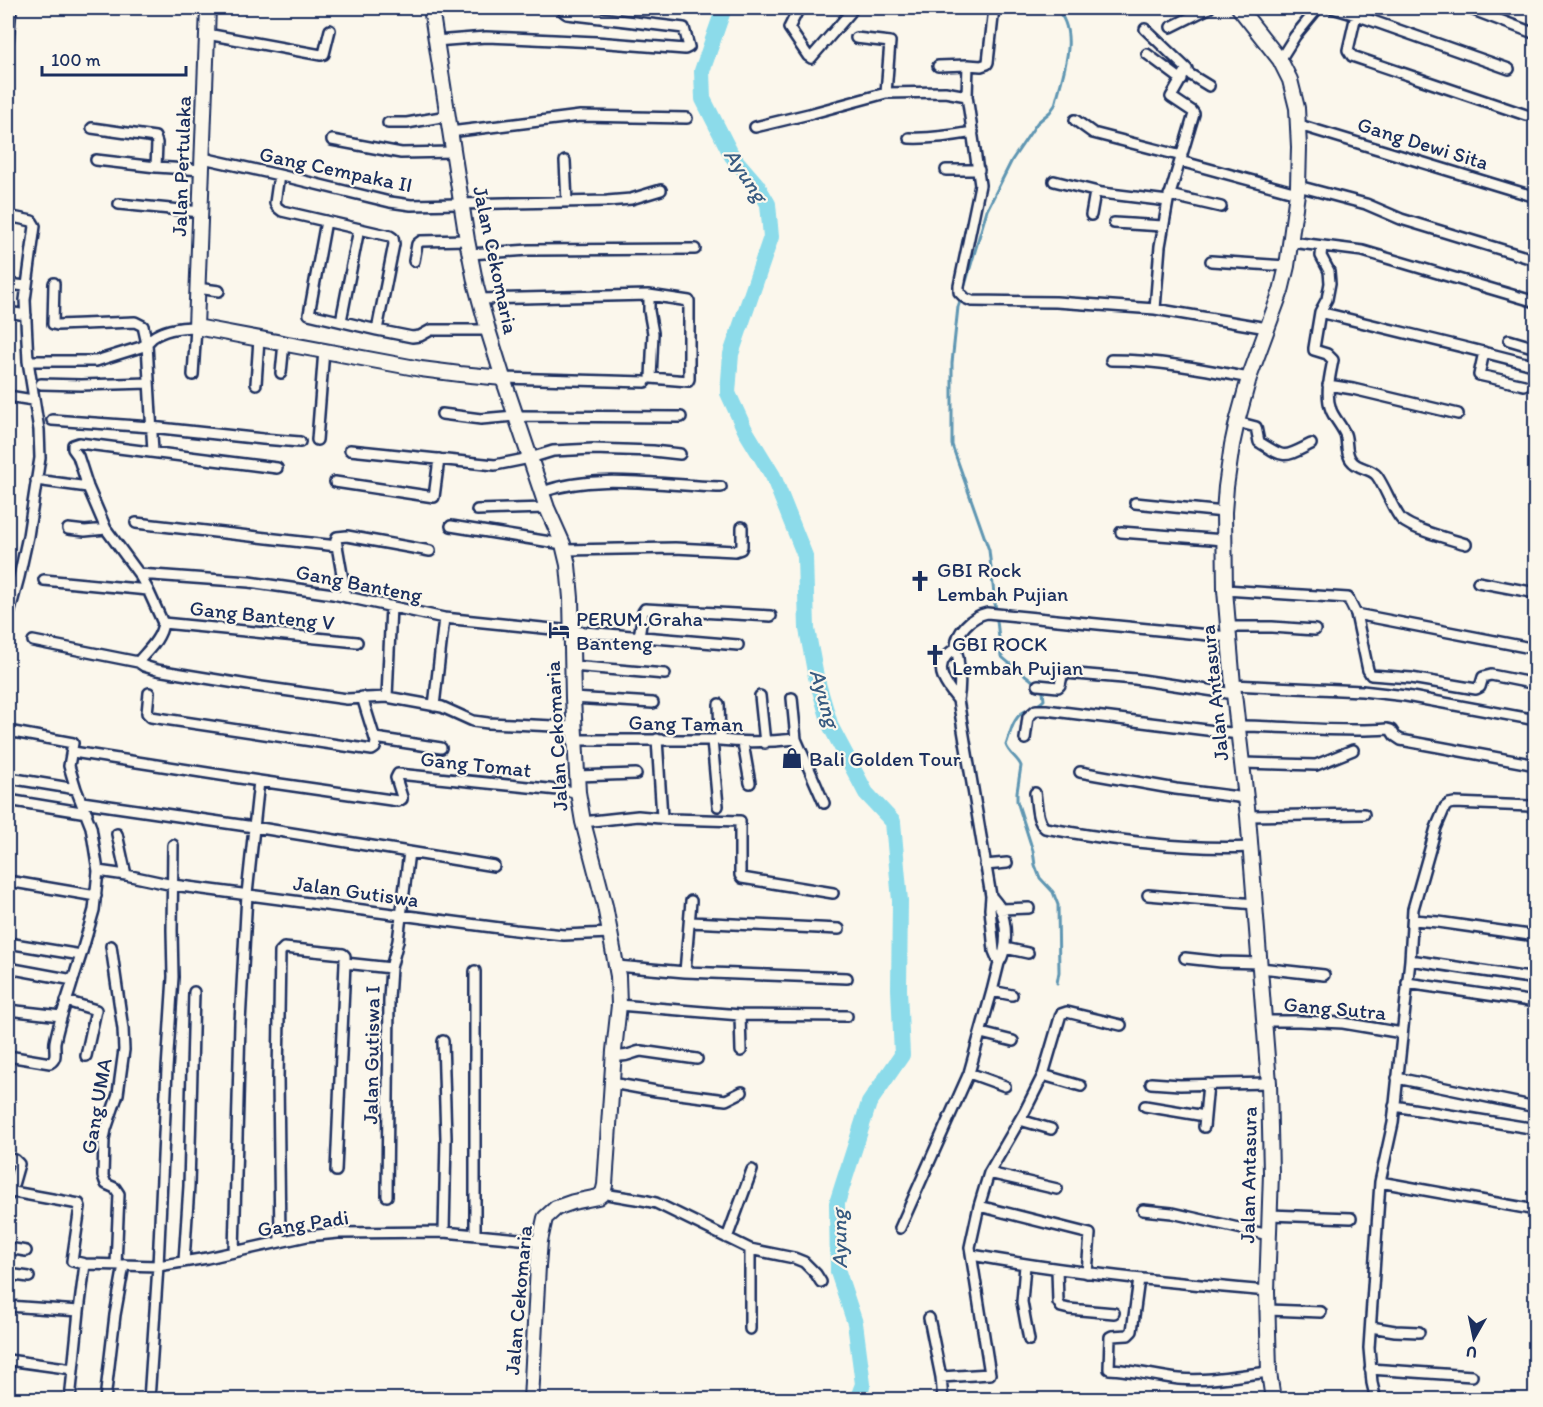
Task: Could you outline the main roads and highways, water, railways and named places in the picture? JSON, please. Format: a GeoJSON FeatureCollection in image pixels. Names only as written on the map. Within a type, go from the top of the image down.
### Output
{"type":"FeatureCollection","features":[{"type":"Feature","properties":{"kind":"waterway","name":"Ayung"},"geometry":{"type":"LineString","coordinates":[[724,8],[702,71],[703,99],[732,156],[757,185],[768,204],[771,237],[731,354],[728,393],[745,430],[773,476],[805,556],[807,629],[816,677],[831,727],[866,793],[893,822],[900,901],[899,989],[902,1055],[869,1103],[837,1203],[838,1272],[855,1323],[863,1384],[857,1400]]}},
{"type":"Feature","properties":{"kind":"waterway"},"geometry":{"type":"LineString","coordinates":[[963,292],[987,210],[1012,160],[1037,123],[1055,105],[1065,68],[1068,41],[1063,18],[1055,8]]}},
{"type":"Feature","properties":{"kind":"waterway"},"geometry":{"type":"LineString","coordinates":[[961,298],[952,363],[952,445],[989,550],[1001,656],[1036,684]]}},
{"type":"Feature","properties":{"kind":"waterway"},"geometry":{"type":"LineString","coordinates":[[1040,689],[1044,700],[1019,716],[1006,745],[1021,766],[1017,801],[1033,851],[1035,865],[1040,878],[1053,892],[1058,905],[1059,972],[1057,983]]}},
{"type":"Feature","properties":{"kind":"place","name":"GBI Rock Lembah Pujian"},"geometry":{"type":"Point","coordinates":[920,581]}},
{"type":"Feature","properties":{"kind":"place","name":"PERUM.Graha Banteng"},"geometry":{"type":"Point","coordinates":[559,630]}},
{"type":"Feature","properties":{"kind":"place","name":"GBI ROCK Lembah Pujian"},"geometry":{"type":"Point","coordinates":[935,655]}},
{"type":"Feature","properties":{"kind":"place","name":"Bali Golden Tour"},"geometry":{"type":"Point","coordinates":[792,758]}}]}
